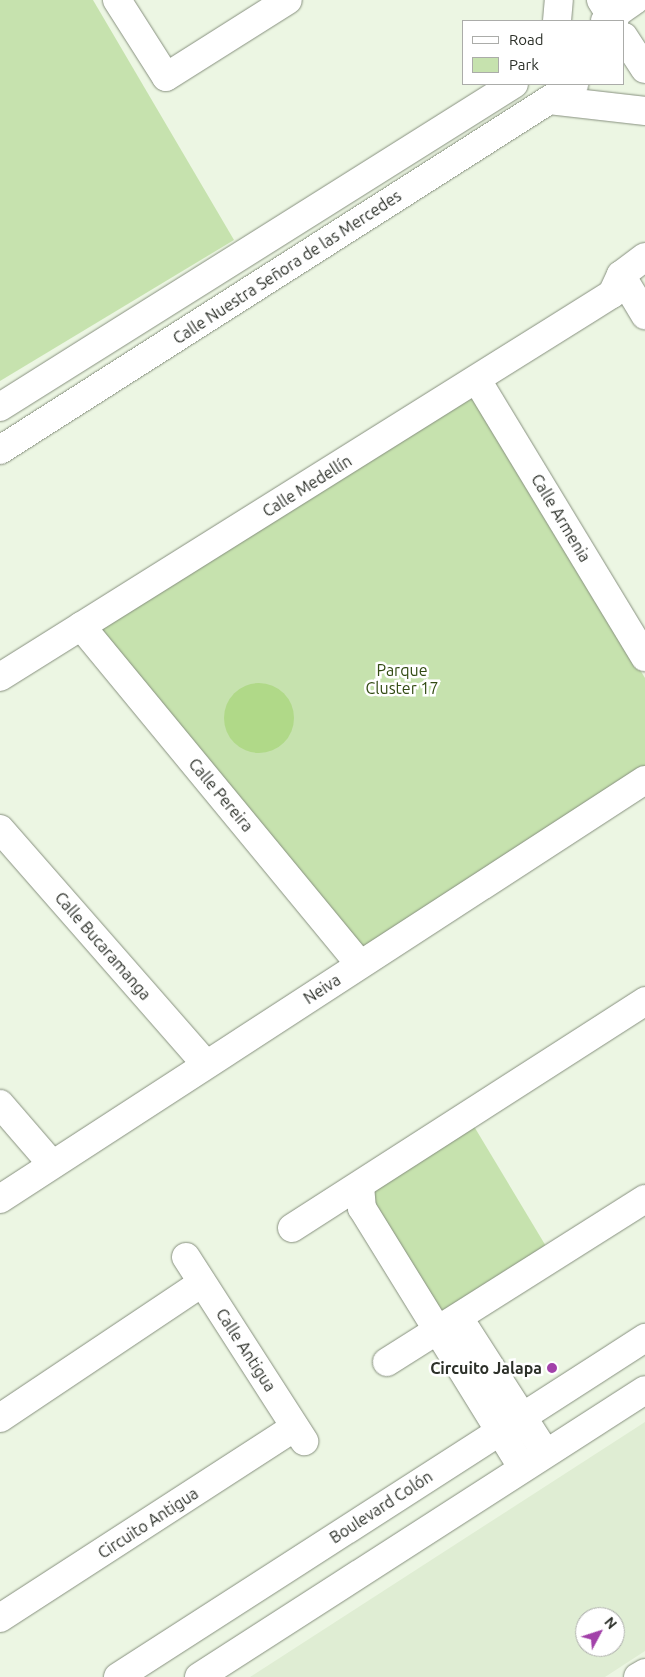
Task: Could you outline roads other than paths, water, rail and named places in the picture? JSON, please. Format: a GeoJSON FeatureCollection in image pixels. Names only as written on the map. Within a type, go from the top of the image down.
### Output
{"type":"FeatureCollection","features":[{"type":"Feature","properties":{"kind":"street"},"geometry":{"type":"LineString","coordinates":[[117,0],[166,77],[288,0]]}},
{"type":"Feature","properties":{"kind":"street"},"geometry":{"type":"LineString","coordinates":[[557,20],[559,0]]}},
{"type":"Feature","properties":{"kind":"street"},"geometry":{"type":"LineString","coordinates":[[625,26],[635,0]]}},
{"type":"Feature","properties":{"kind":"street","name":"Calle Nuestra Señora de las Mercedes"},"geometry":{"type":"LineString","coordinates":[[0,407],[512,85]]}},
{"type":"Feature","properties":{"kind":"street","name":"Calle Nuestra Señora de las Mercedes"},"geometry":{"type":"LineString","coordinates":[[0,450],[572,85]]}},
{"type":"Feature","properties":{"kind":"street"},"geometry":{"type":"LineString","coordinates":[[549,100],[645,111]]}},
{"type":"Feature","properties":{"kind":"street","name":"Calle Medellín"},"geometry":{"type":"LineString","coordinates":[[0,677],[477,380],[631,294],[645,257]]}},
{"type":"Feature","properties":{"kind":"street","name":"Calle Armenia"},"geometry":{"type":"LineString","coordinates":[[477,380],[645,657]]}},
{"type":"Feature","properties":{"kind":"street","name":"Calle Pereira"},"geometry":{"type":"LineString","coordinates":[[81,626],[360,964]]}},
{"type":"Feature","properties":{"kind":"street","name":"Neiva"},"geometry":{"type":"LineString","coordinates":[[0,1199],[205,1063],[645,780]]}},
{"type":"Feature","properties":{"kind":"street","name":"Calle Bucaramanga"},"geometry":{"type":"LineString","coordinates":[[0,829],[205,1063]]}},
{"type":"Feature","properties":{"kind":"street"},"geometry":{"type":"LineString","coordinates":[[292,1228],[645,1001]]}},
{"type":"Feature","properties":{"kind":"street"},"geometry":{"type":"LineString","coordinates":[[0,1104],[52,1163]]}},
{"type":"Feature","properties":{"kind":"street"},"geometry":{"type":"LineString","coordinates":[[360,1186],[362,1208],[448,1324],[523,1417],[546,1452]]}},
{"type":"Feature","properties":{"kind":"street"},"geometry":{"type":"LineString","coordinates":[[388,1362],[645,1199]]}},
{"type":"Feature","properties":{"kind":"street","name":"Calle Antigua"},"geometry":{"type":"LineString","coordinates":[[186,1257],[300,1435]]}},
{"type":"Feature","properties":{"kind":"street"},"geometry":{"type":"LineString","coordinates":[[0,1418],[202,1282]]}},
{"type":"Feature","properties":{"kind":"street"},"geometry":{"type":"LineString","coordinates":[[448,1324],[500,1430],[522,1467]]}},
{"type":"Feature","properties":{"kind":"street","name":"Boulevard Colón"},"geometry":{"type":"LineString","coordinates":[[118,1677],[645,1338]]}},
{"type":"Feature","properties":{"kind":"street"},"geometry":{"type":"LineString","coordinates":[[199,1677],[522,1467],[645,1390]]}},
{"type":"Feature","properties":{"kind":"street","name":"Circuito Antigua"},"geometry":{"type":"LineString","coordinates":[[0,1618],[300,1435]]}},
{"type":"Feature","properties":{"kind":"street"},"geometry":{"type":"LineString","coordinates":[[638,1677],[645,1673]]}},
{"type":"Feature","properties":{"kind":"place","name":"Circuito Jalapa"},"geometry":{"type":"Point","coordinates":[552,1368]}},
{"type":"Feature","properties":{"kind":"park label","name":"Parque Cluster 17"},"geometry":{"type":"Point","coordinates":[402,679]}}]}
